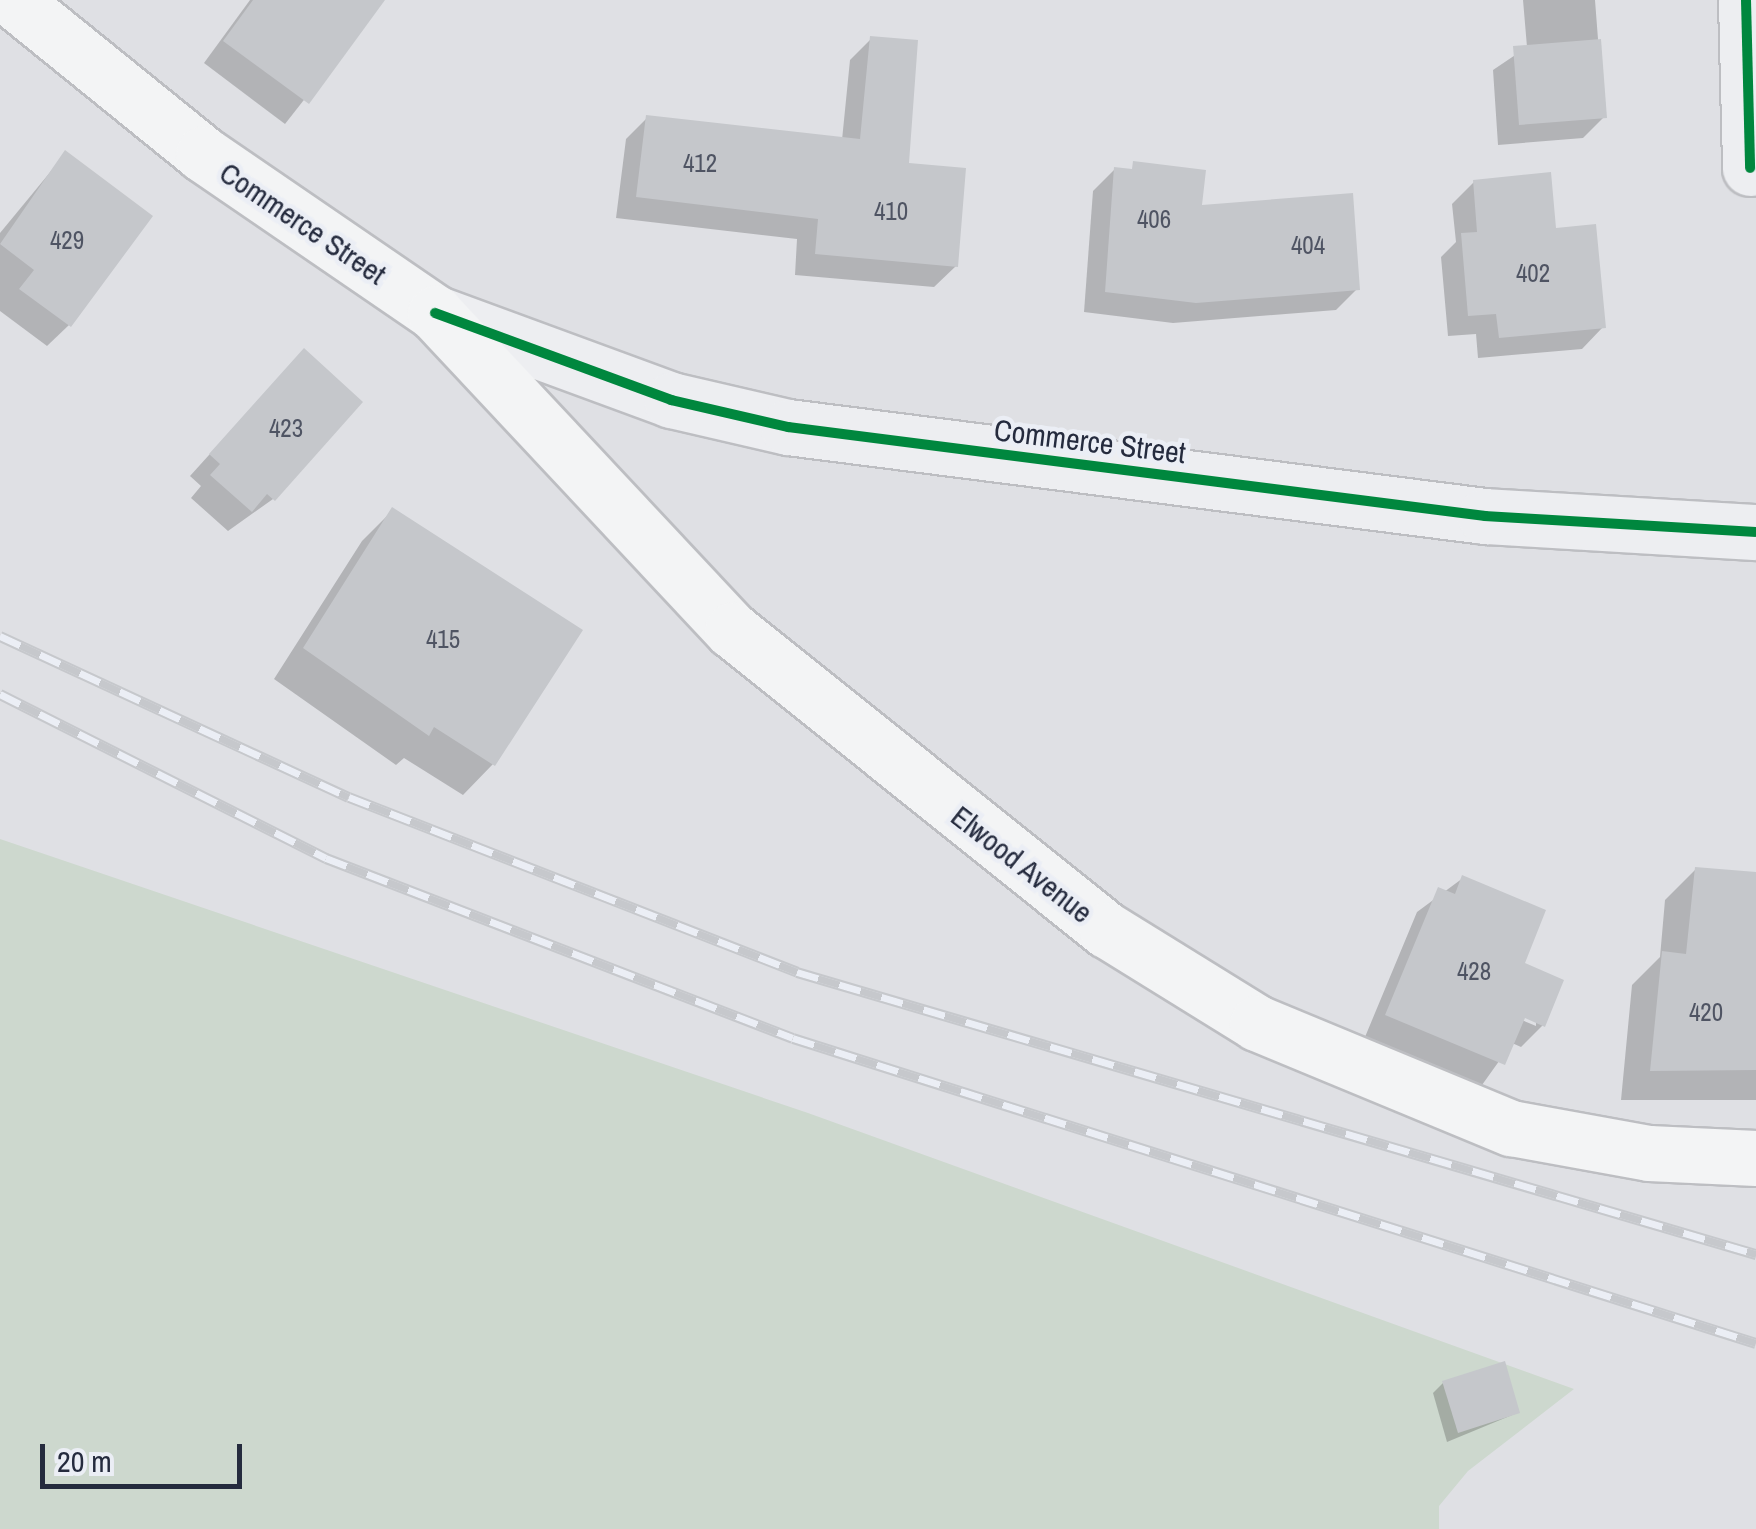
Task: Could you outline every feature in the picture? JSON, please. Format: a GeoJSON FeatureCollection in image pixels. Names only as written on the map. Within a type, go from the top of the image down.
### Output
{"type":"FeatureCollection","features":[{"type":"Feature","properties":{"kind":"main road","name":"Commerce Street"},"geometry":{"type":"LineString","coordinates":[[12,0],[202,154],[435,313]]}},
{"type":"Feature","properties":{"kind":"main road","name":"Elwood Avenue"},"geometry":{"type":"LineString","coordinates":[[435,313],[732,630],[1107,930],[1257,1023],[1492,1121],[1650,1153],[1756,1158]]}},
{"type":"Feature","properties":{"kind":"street"},"geometry":{"type":"LineString","coordinates":[[1746,0],[1750,168]]}},
{"type":"Feature","properties":{"kind":"street","name":"Commerce Street"},"geometry":{"type":"LineString","coordinates":[[435,313],[671,400],[788,428],[1466,514],[1756,532]]}},
{"type":"Feature","properties":{"kind":"shaded area"},"geometry":{"type":"Polygon","coordinates":[[[0,839],[808,1113],[1574,1389],[1468,1471],[1439,1506],[1439,1529],[0,1529],[0,839]]]}},
{"type":"Feature","properties":{"kind":"building"},"geometry":{"type":"Polygon","coordinates":[[[253,0],[385,0],[309,104],[223,41],[253,0]]]}},
{"type":"Feature","properties":{"kind":"building"},"geometry":{"type":"Polygon","coordinates":[[[870,36],[918,40],[909,163],[966,168],[958,267],[815,254],[818,219],[636,197],[646,115],[860,139],[870,36]]]}},
{"type":"Feature","properties":{"kind":"building"},"geometry":{"type":"Polygon","coordinates":[[[1601,39],[1607,118],[1519,125],[1513,46],[1601,39]]]}},
{"type":"Feature","properties":{"kind":"building"},"geometry":{"type":"Polygon","coordinates":[[[65,150],[153,216],[71,327],[19,289],[34,270],[0,244],[65,150]]]}},
{"type":"Feature","properties":{"kind":"building"},"geometry":{"type":"Polygon","coordinates":[[[1133,161],[1206,170],[1202,205],[1353,193],[1360,290],[1196,303],[1105,292],[1114,167],[1132,169],[1133,161]]]}},
{"type":"Feature","properties":{"kind":"building"},"geometry":{"type":"Polygon","coordinates":[[[1551,172],[1556,228],[1596,224],[1606,328],[1499,338],[1496,314],[1468,316],[1461,233],[1477,232],[1473,180],[1551,172]]]}},
{"type":"Feature","properties":{"kind":"building"},"geometry":{"type":"Polygon","coordinates":[[[304,348],[363,402],[275,501],[267,494],[252,512],[210,475],[220,464],[209,454],[304,348]]]}},
{"type":"Feature","properties":{"kind":"building"},"geometry":{"type":"Polygon","coordinates":[[[392,507],[583,630],[495,766],[434,727],[429,736],[303,648],[392,507]]]}},
{"type":"Feature","properties":{"kind":"building"},"geometry":{"type":"Polygon","coordinates":[[[1695,867],[1756,872],[1756,1070],[1650,1071],[1662,951],[1686,954],[1695,867]]]}},
{"type":"Feature","properties":{"kind":"building"},"geometry":{"type":"Polygon","coordinates":[[[1462,875],[1546,910],[1525,963],[1564,980],[1545,1027],[1525,1018],[1505,1065],[1385,1015],[1438,887],[1455,894],[1462,875]]]}},
{"type":"Feature","properties":{"kind":"building"},"geometry":{"type":"Polygon","coordinates":[[[1505,1361],[1520,1413],[1458,1433],[1442,1381],[1505,1361]]]}},
{"type":"Feature","properties":{"kind":"railway"},"geometry":{"type":"LineString","coordinates":[[0,636],[349,797],[797,972],[1756,1254]]}},
{"type":"Feature","properties":{"kind":"railway"},"geometry":{"type":"LineString","coordinates":[[0,694],[326,858],[793,1038],[1756,1343]]}},
{"type":"Feature","properties":{"kind":"cycle path"},"geometry":{"type":"LineString","coordinates":[[1746,0],[1750,168]]}},
{"type":"Feature","properties":{"kind":"cycle path"},"geometry":{"type":"LineString","coordinates":[[435,313],[671,400],[788,427],[1485,516],[1756,532]]}}]}
